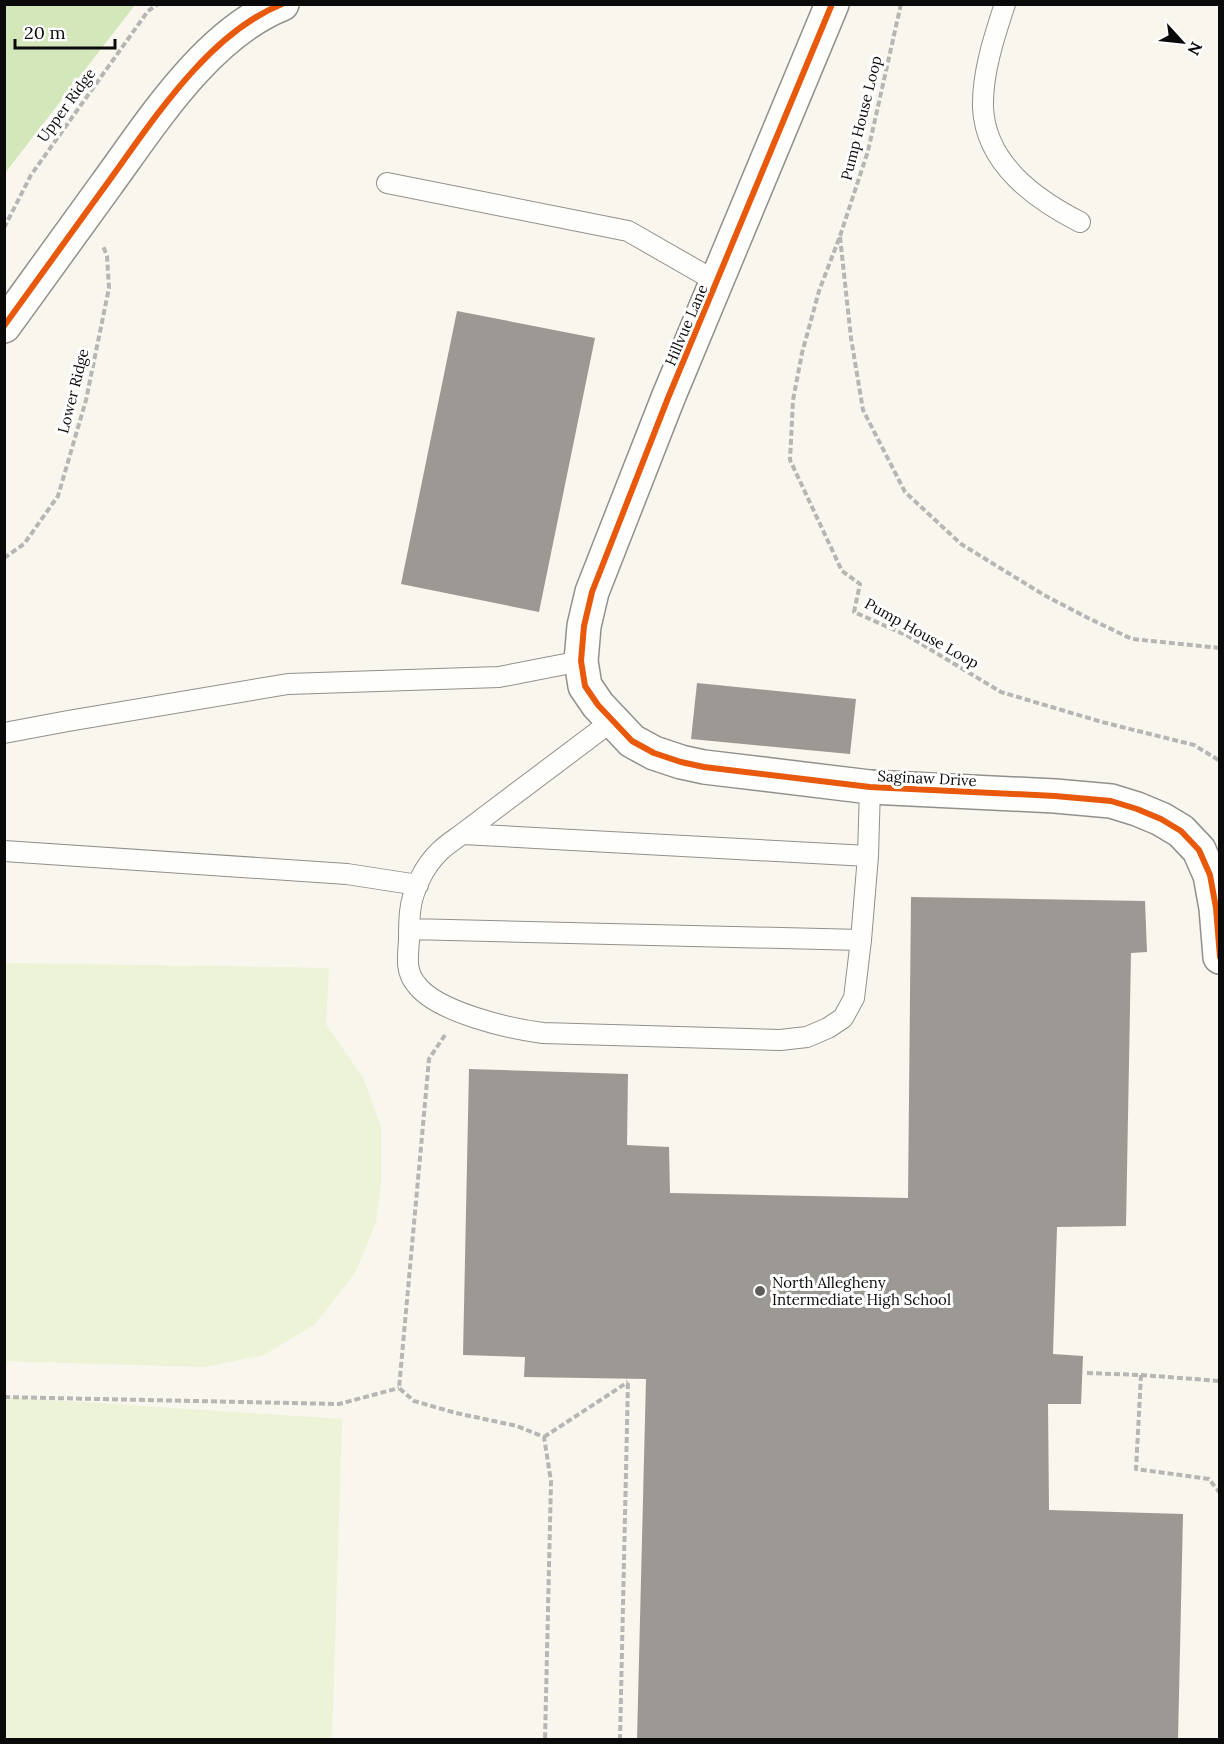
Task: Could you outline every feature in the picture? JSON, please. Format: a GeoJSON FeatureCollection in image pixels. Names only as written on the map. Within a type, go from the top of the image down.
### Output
{"type":"FeatureCollection","features":[{"type":"Feature","properties":{"kind":"street"},"geometry":{"type":"LineString","coordinates":[[4,326],[198,65],[245,25],[282,4]]}},
{"type":"Feature","properties":{"kind":"street","name":"Hillvue Lane"},"geometry":{"type":"LineString","coordinates":[[581,661],[584,626],[592,592],[668,398],[832,4]]}},
{"type":"Feature","properties":{"kind":"street","name":"Saginaw Drive"},"geometry":{"type":"LineString","coordinates":[[581,661],[585,686],[612,721],[632,741],[654,753],[681,762],[704,767],[870,787],[1056,796],[1111,801],[1161,819],[1181,831],[1199,850],[1210,874],[1216,908],[1220,957]]}},
{"type":"Feature","properties":{"kind":"lane"},"geometry":{"type":"LineString","coordinates":[[1005,4],[985,82],[983,108],[986,127],[1007,168],[1022,185],[1080,222]]}},
{"type":"Feature","properties":{"kind":"lane"},"geometry":{"type":"LineString","coordinates":[[387,183],[628,231],[717,282]]}},
{"type":"Feature","properties":{"kind":"lane"},"geometry":{"type":"LineString","coordinates":[[4,733],[68,720],[288,684],[499,678],[581,661]]}},
{"type":"Feature","properties":{"kind":"lane"},"geometry":{"type":"LineString","coordinates":[[612,721],[462,834],[440,852],[428,866],[418,885],[410,911],[407,967],[415,984],[430,999],[460,1012],[522,1030],[543,1033],[780,1040],[807,1037],[828,1028],[843,1018],[854,998],[868,856],[870,787]]}},
{"type":"Feature","properties":{"kind":"lane"},"geometry":{"type":"LineString","coordinates":[[462,834],[868,856]]}},
{"type":"Feature","properties":{"kind":"lane"},"geometry":{"type":"LineString","coordinates":[[4,851],[346,874],[418,885]]}},
{"type":"Feature","properties":{"kind":"lane"},"geometry":{"type":"LineString","coordinates":[[409,929],[861,940]]}},
{"type":"Feature","properties":{"kind":"path"},"geometry":{"type":"LineString","coordinates":[[399,1388],[429,1059],[460,1012]]}},
{"type":"Feature","properties":{"kind":"path"},"geometry":{"type":"LineString","coordinates":[[1087,1373],[1220,1381]]}},
{"type":"Feature","properties":{"kind":"path"},"geometry":{"type":"LineString","coordinates":[[1141,1375],[1136,1469],[1209,1479],[1220,1493]]}},
{"type":"Feature","properties":{"kind":"path"},"geometry":{"type":"LineString","coordinates":[[544,1437],[628,1382],[621,1740]]}},
{"type":"Feature","properties":{"kind":"path"},"geometry":{"type":"LineString","coordinates":[[4,1397],[339,1404],[399,1388]]}},
{"type":"Feature","properties":{"kind":"path"},"geometry":{"type":"LineString","coordinates":[[399,1388],[414,1401],[517,1426],[544,1437]]}},
{"type":"Feature","properties":{"kind":"path"},"geometry":{"type":"LineString","coordinates":[[544,1437],[551,1480],[545,1740]]}},
{"type":"Feature","properties":{"kind":"green space"},"geometry":{"type":"Polygon","coordinates":[[[4,5],[135,5],[5,173],[4,5]]]}},
{"type":"Feature","properties":{"kind":"green space"},"geometry":{"type":"Polygon","coordinates":[[[5,963],[329,968],[326,1024],[363,1078],[381,1126],[381,1185],[376,1222],[355,1273],[315,1324],[264,1355],[204,1367],[5,1361],[5,963]]]}},
{"type":"Feature","properties":{"kind":"green space"},"geometry":{"type":"Polygon","coordinates":[[[5,1397],[342,1419],[332,1739],[5,1739],[5,1397]]]}},
{"type":"Feature","properties":{"kind":"building"},"geometry":{"type":"Polygon","coordinates":[[[457,311],[595,338],[539,612],[401,584],[457,311]]]}},
{"type":"Feature","properties":{"kind":"building"},"geometry":{"type":"Polygon","coordinates":[[[697,683],[856,699],[850,754],[691,739],[697,683]]]}},
{"type":"Feature","properties":{"kind":"building","name":"North Allegheny Intermediate High School"},"geometry":{"type":"Polygon","coordinates":[[[911,897],[1145,901],[1147,952],[1131,953],[1126,1226],[1057,1227],[1053,1354],[1083,1356],[1081,1404],[1048,1404],[1049,1510],[1183,1514],[1178,1740],[637,1740],[646,1379],[524,1377],[525,1357],[463,1355],[469,1069],[628,1074],[627,1145],[669,1147],[670,1193],[908,1198],[911,897]]]}},
{"type":"Feature","properties":{"kind":"cycle path"},"geometry":{"type":"LineString","coordinates":[[4,326],[142,134],[183,82],[229,36],[255,18],[282,4]]}},
{"type":"Feature","properties":{"kind":"cycle path"},"geometry":{"type":"LineString","coordinates":[[832,4],[668,398],[592,592],[584,626],[581,661],[585,686],[598,705],[632,741],[654,753],[681,762],[704,767],[870,787],[1111,801],[1161,819],[1181,831],[1199,850],[1210,875],[1216,908],[1220,957]]}},
{"type":"Feature","properties":{"kind":"place","name":"North Allegheny Intermediate High School"},"geometry":{"type":"Point","coordinates":[760,1291]}}]}
